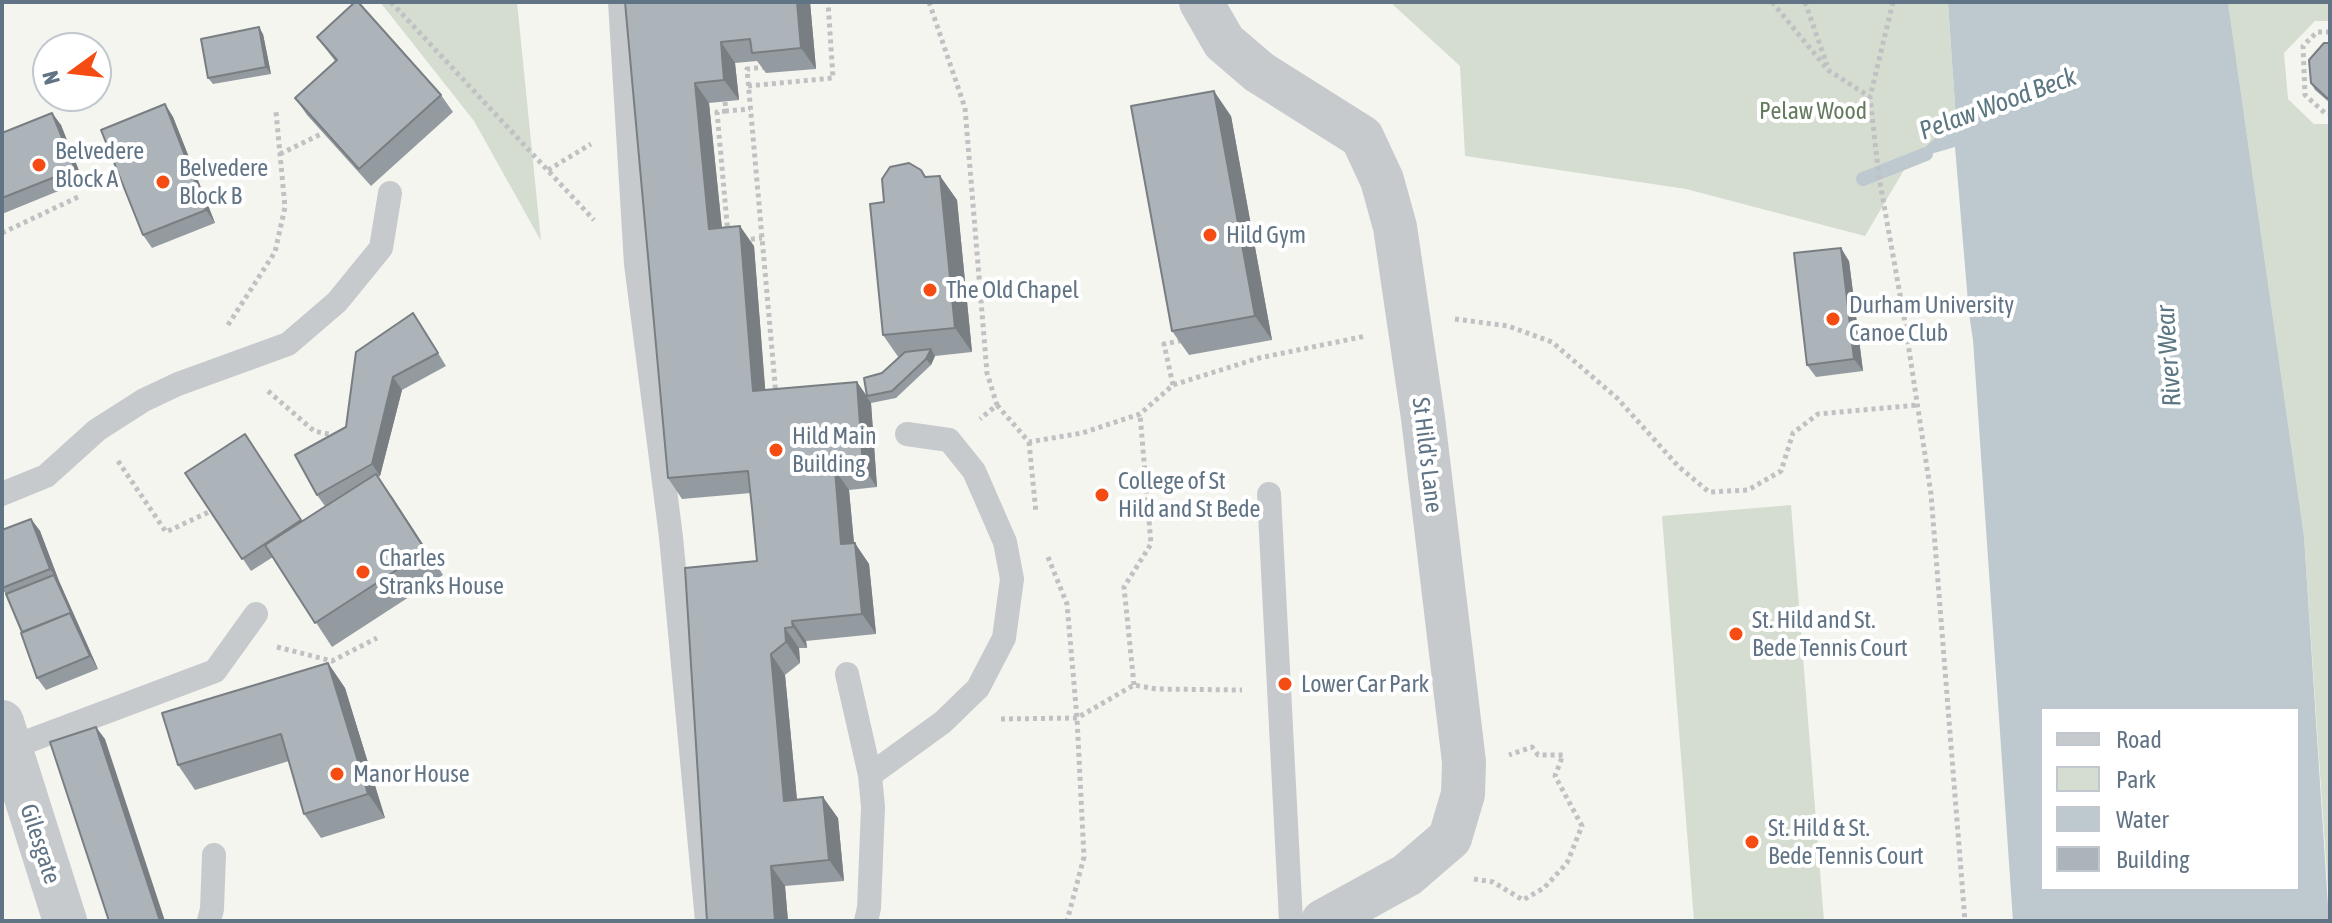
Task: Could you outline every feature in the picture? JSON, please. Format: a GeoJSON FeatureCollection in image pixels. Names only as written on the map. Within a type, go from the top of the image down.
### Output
{"type":"FeatureCollection","features":[{"type":"Feature","properties":{"kind":"street","name":"St Hild's Lane"},"geometry":{"type":"LineString","coordinates":[[1201,2],[1224,42],[1259,72],[1362,137],[1382,180],[1395,227],[1423,418],[1464,762],[1463,794],[1450,838],[1407,875],[1323,921]]}},
{"type":"Feature","properties":{"kind":"street"},"geometry":{"type":"LineString","coordinates":[[1224,42],[1229,90]]}},
{"type":"Feature","properties":{"kind":"street","name":"Gilesgate"},"geometry":{"type":"LineString","coordinates":[[6,735],[65,921]]}},
{"type":"Feature","properties":{"kind":"lane"},"geometry":{"type":"LineString","coordinates":[[620,2],[636,264],[673,552],[707,921]]}},
{"type":"Feature","properties":{"kind":"lane"},"geometry":{"type":"LineString","coordinates":[[2,494],[46,476],[97,430],[144,400],[178,384],[288,344],[337,302],[381,248],[390,193]]}},
{"type":"Feature","properties":{"kind":"lane"},"geometry":{"type":"LineString","coordinates":[[870,775],[943,722],[978,688],[1004,638],[1012,579],[1005,542],[974,471],[949,440],[907,434]]}},
{"type":"Feature","properties":{"kind":"lane"},"geometry":{"type":"LineString","coordinates":[[1269,494],[1291,921]]}},
{"type":"Feature","properties":{"kind":"lane"},"geometry":{"type":"LineString","coordinates":[[6,735],[215,671],[256,614]]}},
{"type":"Feature","properties":{"kind":"lane"},"geometry":{"type":"LineString","coordinates":[[847,674],[870,775],[873,807],[866,921]]}},
{"type":"Feature","properties":{"kind":"lane"},"geometry":{"type":"LineString","coordinates":[[209,921],[214,855]]}},
{"type":"Feature","properties":{"kind":"path"},"geometry":{"type":"LineString","coordinates":[[391,2],[636,264]]}},
{"type":"Feature","properties":{"kind":"path"},"geometry":{"type":"LineString","coordinates":[[748,86],[833,78],[828,2]]}},
{"type":"Feature","properties":{"kind":"path"},"geometry":{"type":"LineString","coordinates":[[929,2],[965,108],[987,373],[997,405],[1029,442],[1037,528]]}},
{"type":"Feature","properties":{"kind":"path"},"geometry":{"type":"LineString","coordinates":[[1772,2],[1828,70],[1870,97]]}},
{"type":"Feature","properties":{"kind":"path"},"geometry":{"type":"LineString","coordinates":[[1805,2],[1828,70]]}},
{"type":"Feature","properties":{"kind":"path"},"geometry":{"type":"LineString","coordinates":[[1893,2],[1870,97],[1879,177],[1931,494],[1965,921]]}},
{"type":"Feature","properties":{"kind":"path"},"geometry":{"type":"LineString","coordinates":[[2330,32],[2317,32],[2303,46],[2305,95],[2326,114],[2330,114]]}},
{"type":"Feature","properties":{"kind":"path"},"geometry":{"type":"LineString","coordinates":[[766,67],[747,69],[777,400],[766,401]]}},
{"type":"Feature","properties":{"kind":"path"},"geometry":{"type":"LineString","coordinates":[[725,102],[726,111]]}},
{"type":"Feature","properties":{"kind":"path"},"geometry":{"type":"LineString","coordinates":[[729,241],[717,112],[750,109]]}},
{"type":"Feature","properties":{"kind":"path"},"geometry":{"type":"LineString","coordinates":[[225,328],[275,252],[285,207],[276,112]]}},
{"type":"Feature","properties":{"kind":"path"},"geometry":{"type":"LineString","coordinates":[[280,154],[323,133]]}},
{"type":"Feature","properties":{"kind":"path"},"geometry":{"type":"LineString","coordinates":[[2,233],[78,197]]}},
{"type":"Feature","properties":{"kind":"path"},"geometry":{"type":"LineString","coordinates":[[740,240],[762,238]]}},
{"type":"Feature","properties":{"kind":"path"},"geometry":{"type":"LineString","coordinates":[[1029,442],[1082,433],[1140,414],[1173,385],[1259,358],[1462,318],[1508,326],[1552,342],[1617,398],[1678,466],[1709,492],[1748,490],[1781,471],[1793,433],[1818,414],[1918,405]]}},
{"type":"Feature","properties":{"kind":"path"},"geometry":{"type":"LineString","coordinates":[[1173,385],[1164,344],[1186,340]]}},
{"type":"Feature","properties":{"kind":"path"},"geometry":{"type":"LineString","coordinates":[[236,363],[314,431],[341,437]]}},
{"type":"Feature","properties":{"kind":"path"},"geometry":{"type":"LineString","coordinates":[[976,422],[997,405]]}},
{"type":"Feature","properties":{"kind":"path"},"geometry":{"type":"LineString","coordinates":[[1134,685],[1124,587],[1151,544],[1140,414]]}},
{"type":"Feature","properties":{"kind":"path"},"geometry":{"type":"LineString","coordinates":[[97,430],[166,532],[211,511]]}},
{"type":"Feature","properties":{"kind":"path"},"geometry":{"type":"LineString","coordinates":[[1047,553],[1067,604],[1077,718],[1084,857],[1067,921]]}},
{"type":"Feature","properties":{"kind":"path"},"geometry":{"type":"LineString","coordinates":[[241,638],[332,661],[377,638]]}},
{"type":"Feature","properties":{"kind":"path"},"geometry":{"type":"LineString","coordinates":[[998,719],[1077,718],[1134,685],[1156,689],[1225,691]]}},
{"type":"Feature","properties":{"kind":"path"},"geometry":{"type":"LineString","coordinates":[[1407,875],[1425,880],[1448,875],[1493,882],[1523,900],[1544,888],[1567,863],[1582,826],[1555,776],[1563,755],[1538,755],[1532,747]]}},
{"type":"Feature","properties":{"kind":"green space"},"geometry":{"type":"Polygon","coordinates":[[[380,2],[517,2],[541,241],[474,121],[380,2]]]}},
{"type":"Feature","properties":{"kind":"green space","name":"Pelaw Wood"},"geometry":{"type":"Polygon","coordinates":[[[1390,2],[1948,2],[1956,120],[1910,160],[1865,236],[1686,189],[1465,156],[1460,66],[1390,2]]]}},
{"type":"Feature","properties":{"kind":"green space"},"geometry":{"type":"Polygon","coordinates":[[[2228,2],[2330,2],[2330,21],[2315,21],[2284,53],[2288,99],[2314,124],[2330,124],[2330,921],[2304,536],[2228,2]]]}},
{"type":"Feature","properties":{"kind":"green space","name":"St. Hild and St. Bede Tennis Court"},"geometry":{"type":"Polygon","coordinates":[[[1791,505],[1824,921],[1694,921],[1662,516],[1791,505]]]}},
{"type":"Feature","properties":{"kind":"water","name":"River Wear"},"geometry":{"type":"Polygon","coordinates":[[[1948,2],[2228,2],[2304,536],[2329,921],[2013,921],[1973,340],[1955,147],[1910,160],[1956,120],[1948,2]]]}},
{"type":"Feature","properties":{"kind":"building"},"geometry":{"type":"Polygon","coordinates":[[[355,2],[441,95],[359,169],[295,98],[337,60],[317,37],[355,2]]]}},
{"type":"Feature","properties":{"kind":"building","name":"Hild Main Building"},"geometry":{"type":"Polygon","coordinates":[[[625,2],[797,2],[801,48],[752,53],[750,39],[721,42],[724,80],[695,83],[709,229],[740,226],[753,391],[857,382],[863,467],[835,470],[841,544],[855,543],[862,614],[792,621],[793,627],[785,628],[786,642],[771,654],[784,801],[823,797],[829,860],[771,866],[775,921],[707,921],[685,568],[757,561],[748,471],[668,478],[625,2]]]}},
{"type":"Feature","properties":{"kind":"building"},"geometry":{"type":"Polygon","coordinates":[[[259,27],[266,67],[208,78],[201,39],[259,27]]]}},
{"type":"Feature","properties":{"kind":"building"},"geometry":{"type":"Polygon","coordinates":[[[2324,43],[2330,43],[2330,98],[2311,83],[2309,60],[2324,43]]]}},
{"type":"Feature","properties":{"kind":"building","name":"Hild Gym"},"geometry":{"type":"Polygon","coordinates":[[[1214,91],[1255,316],[1172,331],[1131,106],[1214,91]]]}},
{"type":"Feature","properties":{"kind":"building","name":"Belvedere Block B"},"geometry":{"type":"Polygon","coordinates":[[[165,104],[206,210],[143,235],[101,130],[165,104]]]}},
{"type":"Feature","properties":{"kind":"building","name":"Belvedere Block A"},"geometry":{"type":"Polygon","coordinates":[[[52,113],[75,169],[2,198],[2,133],[52,113]]]}},
{"type":"Feature","properties":{"kind":"building","name":"The Old Chapel"},"geometry":{"type":"Polygon","coordinates":[[[909,163],[921,170],[925,177],[940,176],[955,328],[883,335],[870,204],[884,202],[882,179],[890,167],[909,163]]]}},
{"type":"Feature","properties":{"kind":"building","name":"Durham University Canoe Club"},"geometry":{"type":"Polygon","coordinates":[[[1841,248],[1854,359],[1807,365],[1794,253],[1841,248]]]}},
{"type":"Feature","properties":{"kind":"building"},"geometry":{"type":"Polygon","coordinates":[[[413,313],[438,353],[393,377],[372,464],[317,495],[295,455],[346,427],[356,352],[413,313]]]}},
{"type":"Feature","properties":{"kind":"building"},"geometry":{"type":"Polygon","coordinates":[[[931,349],[926,359],[892,391],[867,396],[864,378],[882,373],[905,352],[931,349]]]}},
{"type":"Feature","properties":{"kind":"building"},"geometry":{"type":"Polygon","coordinates":[[[245,434],[301,520],[242,559],[185,473],[245,434]]]}},
{"type":"Feature","properties":{"kind":"building","name":"Charles Stranks House"},"geometry":{"type":"Polygon","coordinates":[[[376,474],[426,551],[315,623],[265,545],[376,474]]]}},
{"type":"Feature","properties":{"kind":"building"},"geometry":{"type":"Polygon","coordinates":[[[31,519],[50,569],[2,588],[2,530],[31,519]]]}},
{"type":"Feature","properties":{"kind":"building"},"geometry":{"type":"Polygon","coordinates":[[[54,575],[74,619],[70,613],[22,632],[6,594],[54,575]]]}},
{"type":"Feature","properties":{"kind":"building"},"geometry":{"type":"Polygon","coordinates":[[[70,613],[90,656],[37,678],[21,633],[70,613]]]}},
{"type":"Feature","properties":{"kind":"building","name":"Manor House"},"geometry":{"type":"Polygon","coordinates":[[[328,663],[368,794],[304,814],[281,734],[178,765],[162,713],[328,663]]]}},
{"type":"Feature","properties":{"kind":"building"},"geometry":{"type":"Polygon","coordinates":[[[96,727],[160,921],[109,921],[50,742],[96,727]]]}},
{"type":"Feature","properties":{"kind":"waterway","name":"Pelaw Wood Beck"},"geometry":{"type":"LineString","coordinates":[[1863,179],[1926,154]]}},
{"type":"Feature","properties":{"kind":"place","name":"Belvedere Block A"},"geometry":{"type":"Point","coordinates":[39,165]}},
{"type":"Feature","properties":{"kind":"place","name":"Belvedere Block B"},"geometry":{"type":"Point","coordinates":[163,182]}},
{"type":"Feature","properties":{"kind":"place","name":"Hild Gym"},"geometry":{"type":"Point","coordinates":[1210,235]}},
{"type":"Feature","properties":{"kind":"place","name":"The Old Chapel"},"geometry":{"type":"Point","coordinates":[930,290]}},
{"type":"Feature","properties":{"kind":"place","name":"Durham University Canoe Club"},"geometry":{"type":"Point","coordinates":[1833,319]}},
{"type":"Feature","properties":{"kind":"place","name":"Hild Main Building"},"geometry":{"type":"Point","coordinates":[776,450]}},
{"type":"Feature","properties":{"kind":"place","name":"College of St Hild and St Bede"},"geometry":{"type":"Point","coordinates":[1102,495]}},
{"type":"Feature","properties":{"kind":"place","name":"Charles Stranks House"},"geometry":{"type":"Point","coordinates":[363,572]}},
{"type":"Feature","properties":{"kind":"place","name":"St. Hild and St. Bede Tennis Court"},"geometry":{"type":"Point","coordinates":[1736,634]}},
{"type":"Feature","properties":{"kind":"place","name":"Lower Car Park"},"geometry":{"type":"Point","coordinates":[1285,684]}},
{"type":"Feature","properties":{"kind":"place","name":"Manor House"},"geometry":{"type":"Point","coordinates":[337,774]}},
{"type":"Feature","properties":{"kind":"place","name":"St. Hild & St. Bede Tennis Court"},"geometry":{"type":"Point","coordinates":[1752,842]}}]}
